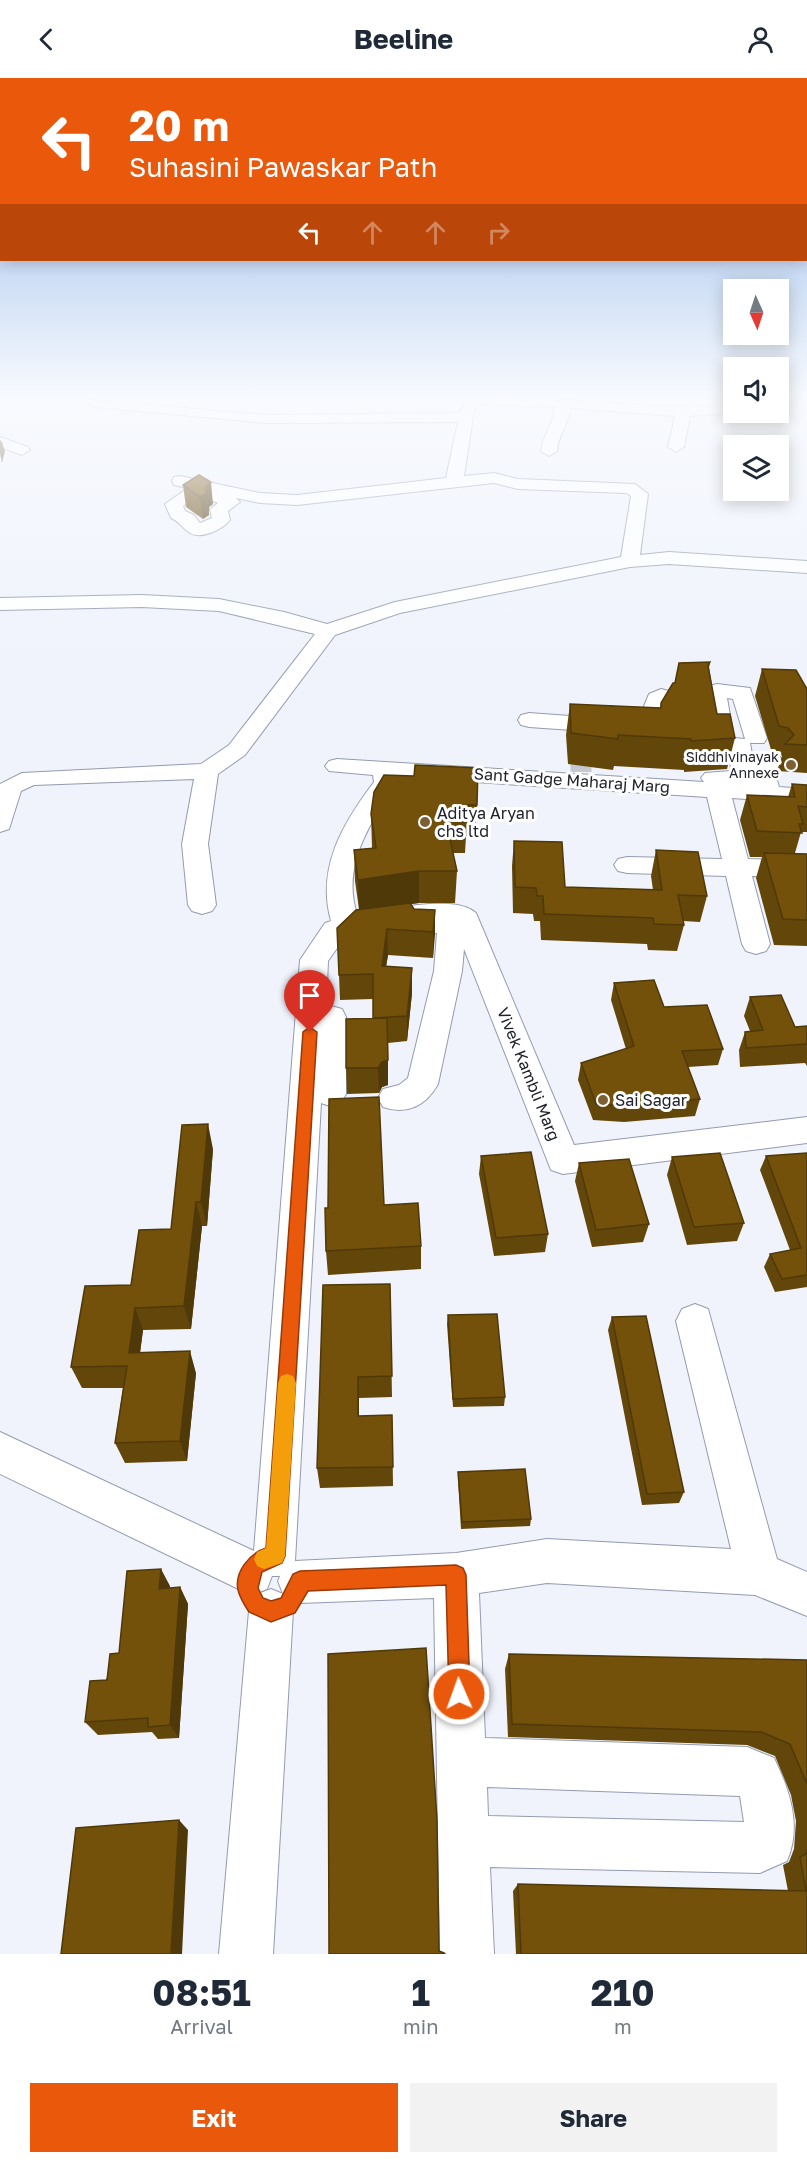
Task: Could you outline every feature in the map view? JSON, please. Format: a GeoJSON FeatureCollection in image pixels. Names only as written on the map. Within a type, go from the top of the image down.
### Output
{"type":"FeatureCollection","features":[{"type":"Feature","properties":{"kind":"street"},"geometry":{"type":"LineString","coordinates":[[184,483],[200,488],[260,498],[297,500],[440,483]]}},
{"type":"Feature","properties":{"kind":"street"},"geometry":{"type":"LineString","coordinates":[[513,483],[629,488],[637,491],[640,494],[630,561]]}},
{"type":"Feature","properties":{"kind":"street"},"geometry":{"type":"LineString","coordinates":[[0,824],[10,787],[30,778],[207,771],[237,750],[328,631],[395,608],[630,561],[669,558],[807,567]]}},
{"type":"Feature","properties":{"kind":"street"},"geometry":{"type":"LineString","coordinates":[[0,604],[142,601],[219,605],[284,618],[328,631]]}},
{"type":"Feature","properties":{"kind":"street"},"geometry":{"type":"LineString","coordinates":[[529,720],[581,726],[646,728],[657,699],[662,696]]}},
{"type":"Feature","properties":{"kind":"street"},"geometry":{"type":"LineString","coordinates":[[741,737],[758,784]]}},
{"type":"Feature","properties":{"kind":"street","name":"Sant Gadge Maharaj Marg"},"geometry":{"type":"LineString","coordinates":[[337,766],[717,789],[758,784],[807,796]]}},
{"type":"Feature","properties":{"kind":"street"},"geometry":{"type":"LineString","coordinates":[[246,1954],[274,1580],[360,1104],[320,1049],[321,999],[314,960],[335,930],[346,925],[339,905],[338,877],[355,831],[371,801],[386,782],[384,769]]}},
{"type":"Feature","properties":{"kind":"street"},"geometry":{"type":"LineString","coordinates":[[202,905],[195,844],[207,771]]}},
{"type":"Feature","properties":{"kind":"street"},"geometry":{"type":"LineString","coordinates":[[581,781],[581,772],[807,787]]}},
{"type":"Feature","properties":{"kind":"street"},"geometry":{"type":"LineString","coordinates":[[717,789],[756,944]]}},
{"type":"Feature","properties":{"kind":"street"},"geometry":{"type":"LineString","coordinates":[[627,866],[807,869]]}},
{"type":"Feature","properties":{"kind":"street","name":"Vivek Kambli Marg"},"geometry":{"type":"LineString","coordinates":[[346,925],[450,912],[460,914],[466,920],[563,1160],[807,1130]]}},
{"type":"Feature","properties":{"kind":"street"},"geometry":{"type":"LineString","coordinates":[[321,999],[335,951],[362,930],[443,923],[452,928],[448,971],[422,1084],[406,1098],[360,1104]]}},
{"type":"Feature","properties":{"kind":"street"},"geometry":{"type":"LineString","coordinates":[[695,1321],[759,1573]]}},
{"type":"Feature","properties":{"kind":"street"},"geometry":{"type":"LineString","coordinates":[[0,1452],[274,1580],[456,1575],[547,1561],[759,1573],[788,1588],[807,1594]]}},
{"type":"Feature","properties":{"kind":"street"},"geometry":{"type":"LineString","coordinates":[[456,1575],[467,1954]]}},
{"type":"Feature","properties":{"kind":"street"},"geometry":{"type":"LineString","coordinates":[[461,1761],[747,1772],[757,1775],[762,1785],[770,1827],[769,1843],[760,1848],[464,1841]]}},
{"type":"Feature","properties":{"kind":"building"},"geometry":{"type":"Polygon","coordinates":[[[187,483],[210,483],[206,486],[206,493],[200,497],[183,485],[187,483]]]}},
{"type":"Feature","properties":{"kind":"building"},"geometry":{"type":"Polygon","coordinates":[[[710,662],[708,666],[717,714],[730,714],[735,738],[691,741],[691,739],[618,735],[618,739],[571,733],[570,704],[661,708],[661,703],[675,683],[679,663],[710,662]]]}},
{"type":"Feature","properties":{"kind":"building"},"geometry":{"type":"Polygon","coordinates":[[[762,669],[796,670],[807,689],[807,745],[785,744],[794,735],[788,728],[779,726],[762,669]]]}},
{"type":"Feature","properties":{"kind":"building"},"geometry":{"type":"Polygon","coordinates":[[[415,765],[478,768],[477,805],[468,805],[467,822],[446,821],[457,871],[419,871],[358,880],[354,850],[376,848],[371,814],[374,792],[384,775],[414,776],[415,765]]]}},
{"type":"Feature","properties":{"kind":"building"},"geometry":{"type":"Polygon","coordinates":[[[792,784],[807,785],[807,807],[798,806],[803,824],[799,824],[802,833],[757,831],[747,795],[795,797],[792,784]]]}},
{"type":"Feature","properties":{"kind":"building"},"geometry":{"type":"Polygon","coordinates":[[[514,841],[562,842],[565,887],[662,890],[656,850],[698,852],[707,896],[678,895],[684,925],[654,924],[653,918],[544,914],[543,896],[537,896],[536,888],[515,887],[514,841]]]}},
{"type":"Feature","properties":{"kind":"building"},"geometry":{"type":"Polygon","coordinates":[[[764,853],[807,854],[807,920],[783,919],[764,853]]]}},
{"type":"Feature","properties":{"kind":"building"},"geometry":{"type":"Polygon","coordinates":[[[410,903],[414,909],[435,910],[433,932],[387,929],[382,966],[412,968],[407,1016],[373,1018],[373,974],[339,975],[337,928],[356,910],[410,903]]]}},
{"type":"Feature","properties":{"kind":"building"},"geometry":{"type":"Polygon","coordinates":[[[654,980],[664,1007],[707,1005],[723,1049],[682,1051],[700,1099],[628,1106],[596,1104],[581,1063],[634,1046],[614,983],[654,980]]]}},
{"type":"Feature","properties":{"kind":"building"},"geometry":{"type":"Polygon","coordinates":[[[781,995],[795,1027],[807,1026],[807,1044],[746,1048],[745,1032],[763,1030],[750,997],[781,995]]]}},
{"type":"Feature","properties":{"kind":"building"},"geometry":{"type":"Polygon","coordinates":[[[387,1018],[388,1060],[382,1062],[378,1068],[346,1068],[346,1019],[387,1018]]]}},
{"type":"Feature","properties":{"kind":"building"},"geometry":{"type":"Polygon","coordinates":[[[379,1097],[384,1205],[418,1203],[421,1246],[326,1251],[325,1208],[328,1208],[329,1099],[379,1097]]]}},
{"type":"Feature","properties":{"kind":"building"},"geometry":{"type":"Polygon","coordinates":[[[208,1124],[201,1202],[196,1202],[184,1306],[135,1308],[129,1353],[190,1351],[180,1441],[115,1443],[127,1366],[71,1367],[85,1286],[131,1285],[139,1230],[171,1229],[182,1125],[208,1124]]]}},
{"type":"Feature","properties":{"kind":"building"},"geometry":{"type":"Polygon","coordinates":[[[531,1152],[548,1234],[496,1238],[481,1156],[531,1152]]]}},
{"type":"Feature","properties":{"kind":"building"},"geometry":{"type":"Polygon","coordinates":[[[720,1153],[744,1223],[694,1227],[672,1157],[720,1153]]]}},
{"type":"Feature","properties":{"kind":"building"},"geometry":{"type":"Polygon","coordinates":[[[807,1153],[807,1275],[782,1279],[770,1254],[801,1248],[766,1156],[807,1153]]]}},
{"type":"Feature","properties":{"kind":"building"},"geometry":{"type":"Polygon","coordinates":[[[629,1159],[649,1224],[596,1230],[579,1163],[629,1159]]]}},
{"type":"Feature","properties":{"kind":"building"},"geometry":{"type":"Polygon","coordinates":[[[390,1284],[392,1376],[358,1377],[358,1416],[392,1415],[393,1467],[317,1468],[323,1285],[390,1284]]]}},
{"type":"Feature","properties":{"kind":"building"},"geometry":{"type":"Polygon","coordinates":[[[497,1314],[505,1397],[453,1399],[448,1315],[497,1314]]]}},
{"type":"Feature","properties":{"kind":"building"},"geometry":{"type":"Polygon","coordinates":[[[646,1316],[684,1492],[647,1494],[612,1317],[646,1316]]]}},
{"type":"Feature","properties":{"kind":"building"},"geometry":{"type":"Polygon","coordinates":[[[525,1469],[531,1519],[462,1522],[458,1472],[525,1469]]]}},
{"type":"Feature","properties":{"kind":"building"},"geometry":{"type":"Polygon","coordinates":[[[161,1569],[159,1589],[180,1587],[170,1725],[148,1727],[148,1718],[85,1722],[90,1681],[107,1680],[110,1654],[119,1653],[127,1571],[161,1569]]]}},
{"type":"Feature","properties":{"kind":"building"},"geometry":{"type":"Polygon","coordinates":[[[426,1648],[437,1820],[439,1951],[445,1954],[329,1954],[328,1654],[426,1648]]]}},
{"type":"Feature","properties":{"kind":"building"},"geometry":{"type":"Polygon","coordinates":[[[509,1654],[807,1660],[807,1784],[790,1744],[761,1732],[512,1724],[509,1654]]]}},
{"type":"Feature","properties":{"kind":"building"},"geometry":{"type":"Polygon","coordinates":[[[179,1820],[171,1954],[61,1954],[76,1828],[179,1820]]]}},
{"type":"Feature","properties":{"kind":"building"},"geometry":{"type":"Polygon","coordinates":[[[807,1850],[807,1954],[521,1954],[518,1884],[806,1891],[800,1857],[806,1854],[807,1850]]]}},
{"type":"Feature","properties":{"kind":"tunnel"},"geometry":{"type":"LineString","coordinates":[[581,729],[581,772]]}},
{"type":"Feature","properties":{"kind":"slow traffic"},"geometry":{"type":"LineString","coordinates":[[264,1559],[275,1556],[287,1383]]}},
{"type":"Feature","properties":{"kind":"place","name":"Siddhivinayak Annexe"},"geometry":{"type":"Point","coordinates":[791,765]}},
{"type":"Feature","properties":{"kind":"place","name":"Aditya Aryan chs ltd"},"geometry":{"type":"Point","coordinates":[425,822]}},
{"type":"Feature","properties":{"kind":"place","name":"Sai Sagar"},"geometry":{"type":"Point","coordinates":[603,1100]}},
{"type":"Feature","properties":{"kind":"route"},"geometry":{"type":"LineString","coordinates":[[310,1032],[275,1556],[262,1559],[255,1565],[250,1573],[248,1590],[256,1605],[263,1610],[271,1611],[288,1606],[294,1599],[300,1581],[456,1575],[459,1694]]}}]}
